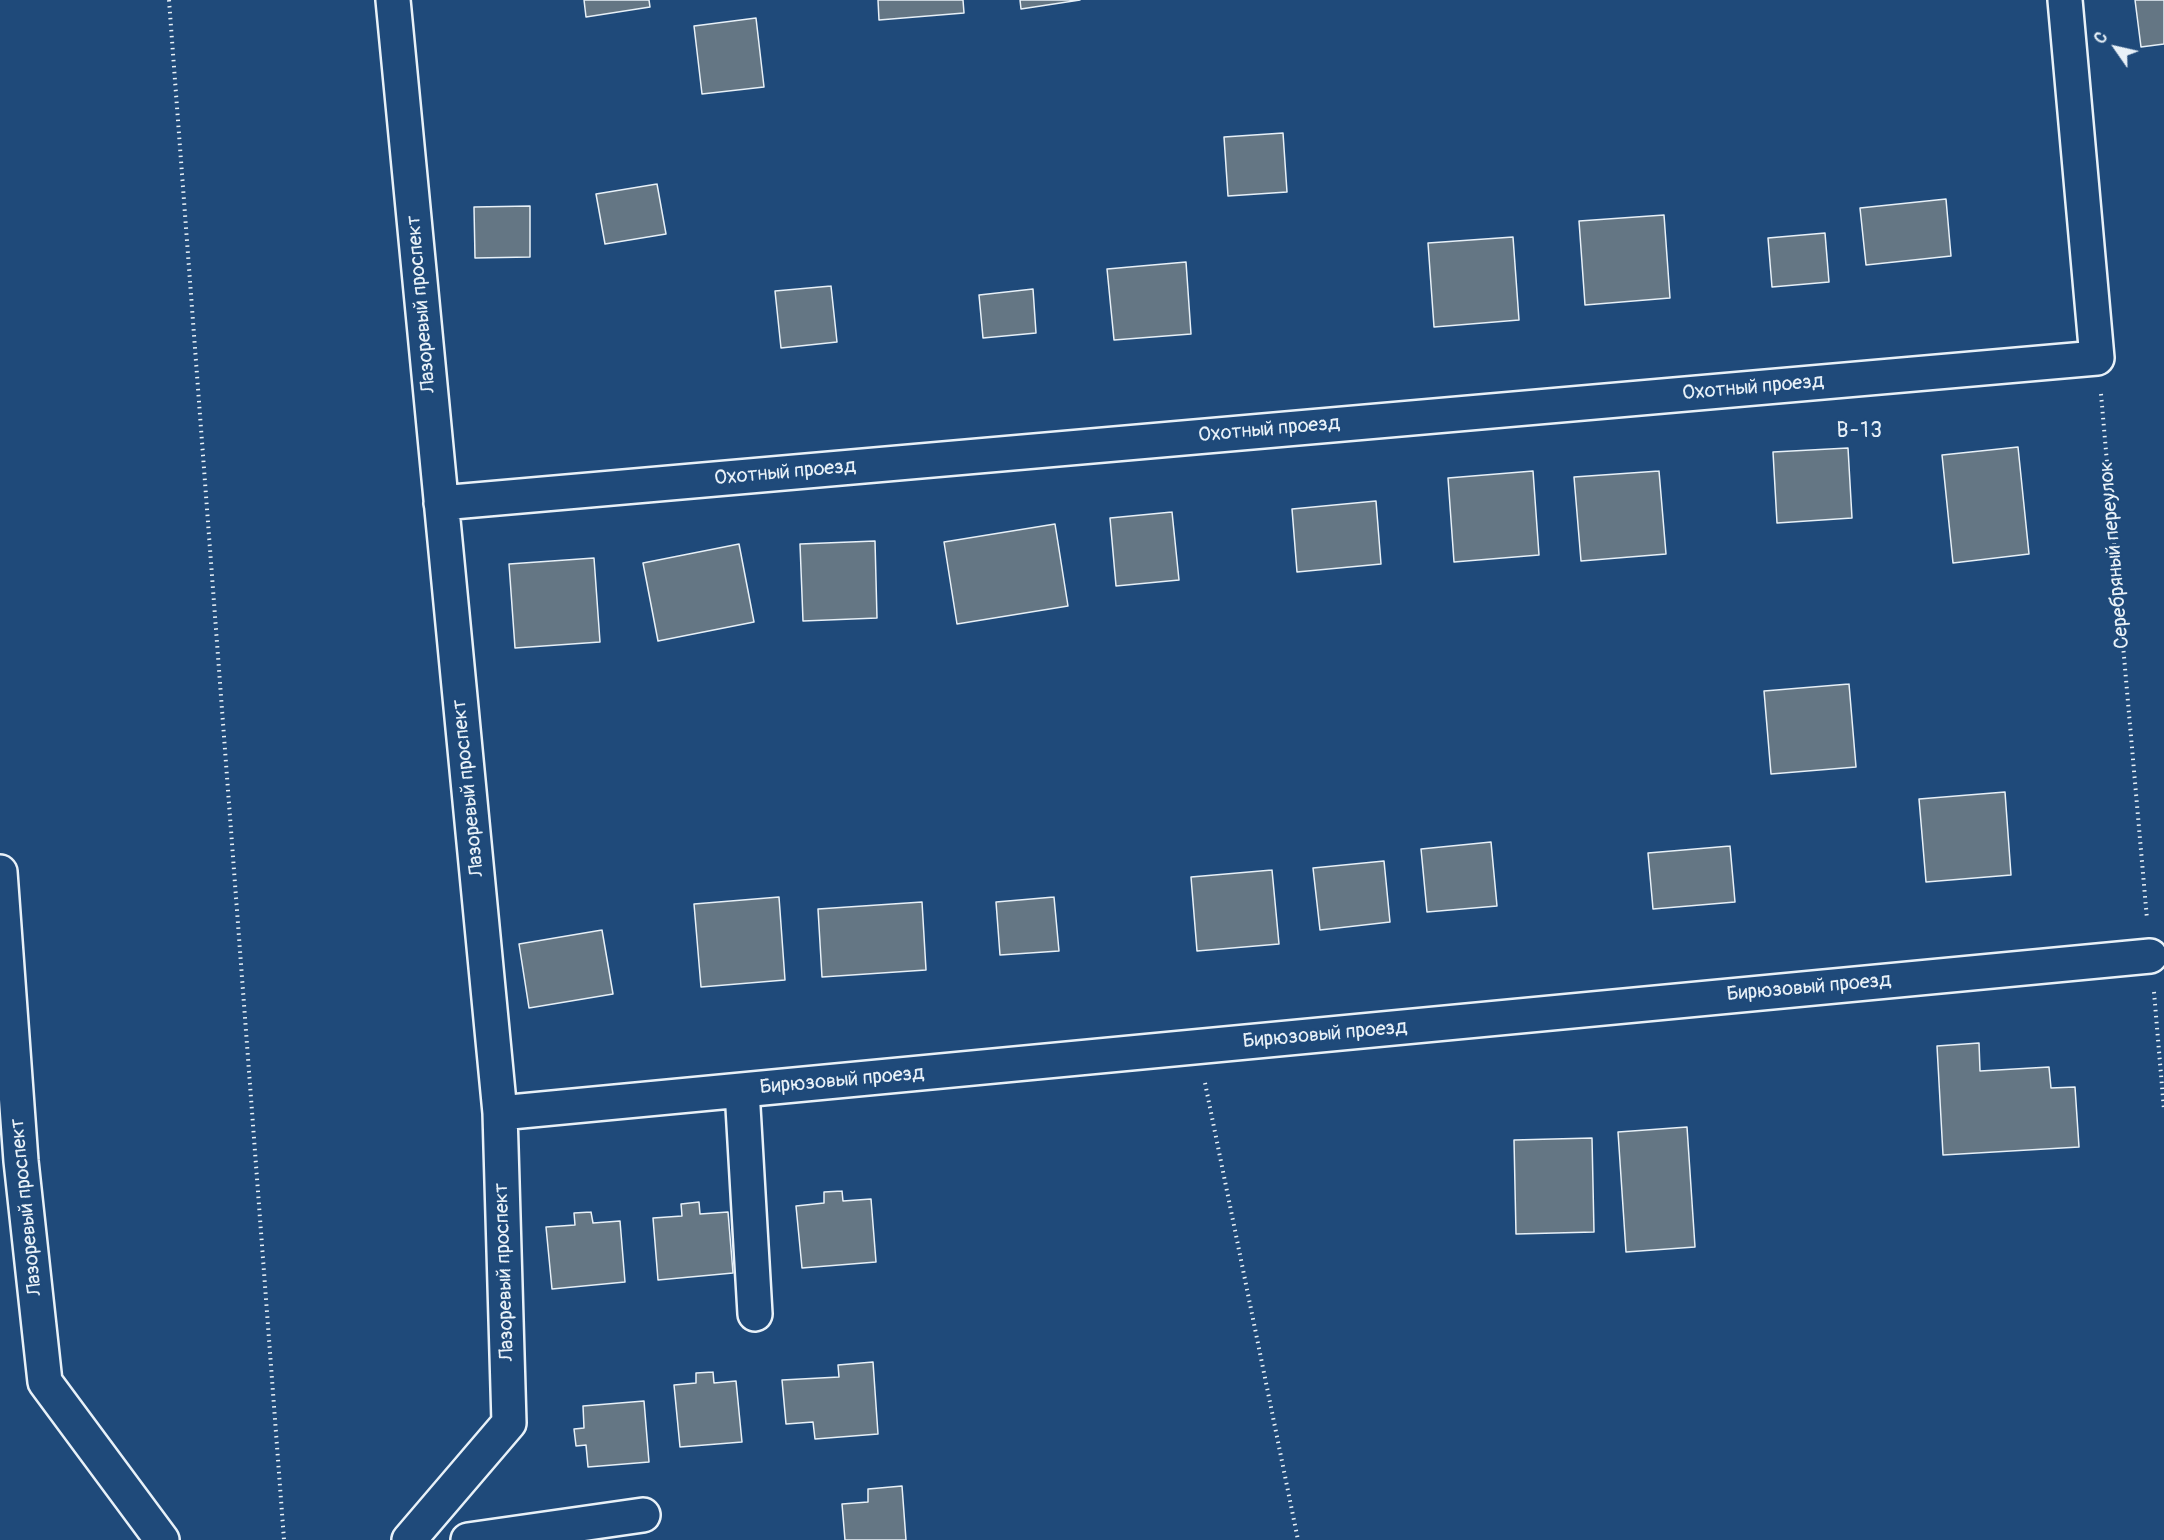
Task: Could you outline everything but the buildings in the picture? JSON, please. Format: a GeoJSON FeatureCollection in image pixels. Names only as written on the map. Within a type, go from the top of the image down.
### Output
{"type":"FeatureCollection","features":[{"type":"Feature","properties":{"kind":"street","name":"Лазоревый проспект"},"geometry":{"type":"LineString","coordinates":[[393,0],[501,1113],[509,1423],[409,1540]]}},
{"type":"Feature","properties":{"kind":"street"},"geometry":{"type":"LineString","coordinates":[[2066,0],[2097,358]]}},
{"type":"Feature","properties":{"kind":"street","name":"Охотный проезд"},"geometry":{"type":"LineString","coordinates":[[441,503],[2097,358]]}},
{"type":"Feature","properties":{"kind":"street","name":"Лазоревый проспект"},"geometry":{"type":"LineString","coordinates":[[0,872],[10,1162],[45,1383],[162,1540]]}},
{"type":"Feature","properties":{"kind":"street","name":"Бирюзовый проезд"},"geometry":{"type":"LineString","coordinates":[[501,1113],[2150,956]]}},
{"type":"Feature","properties":{"kind":"street"},"geometry":{"type":"LineString","coordinates":[[742,1090],[755,1314]]}},
{"type":"Feature","properties":{"kind":"street"},"geometry":{"type":"LineString","coordinates":[[468,1540],[516,1537],[643,1515]]}},
{"type":"Feature","properties":{"kind":"path"},"geometry":{"type":"LineString","coordinates":[[169,0],[284,1540]]}},
{"type":"Feature","properties":{"kind":"path","name":"Серебряный переулок"},"geometry":{"type":"LineString","coordinates":[[2097,358],[2164,1110]]}},
{"type":"Feature","properties":{"kind":"path"},"geometry":{"type":"LineString","coordinates":[[1198,1047],[1298,1540]]}},
{"type":"Feature","properties":{"kind":"district","name":"В-13"},"geometry":{"type":"Point","coordinates":[1860,432]}}]}
